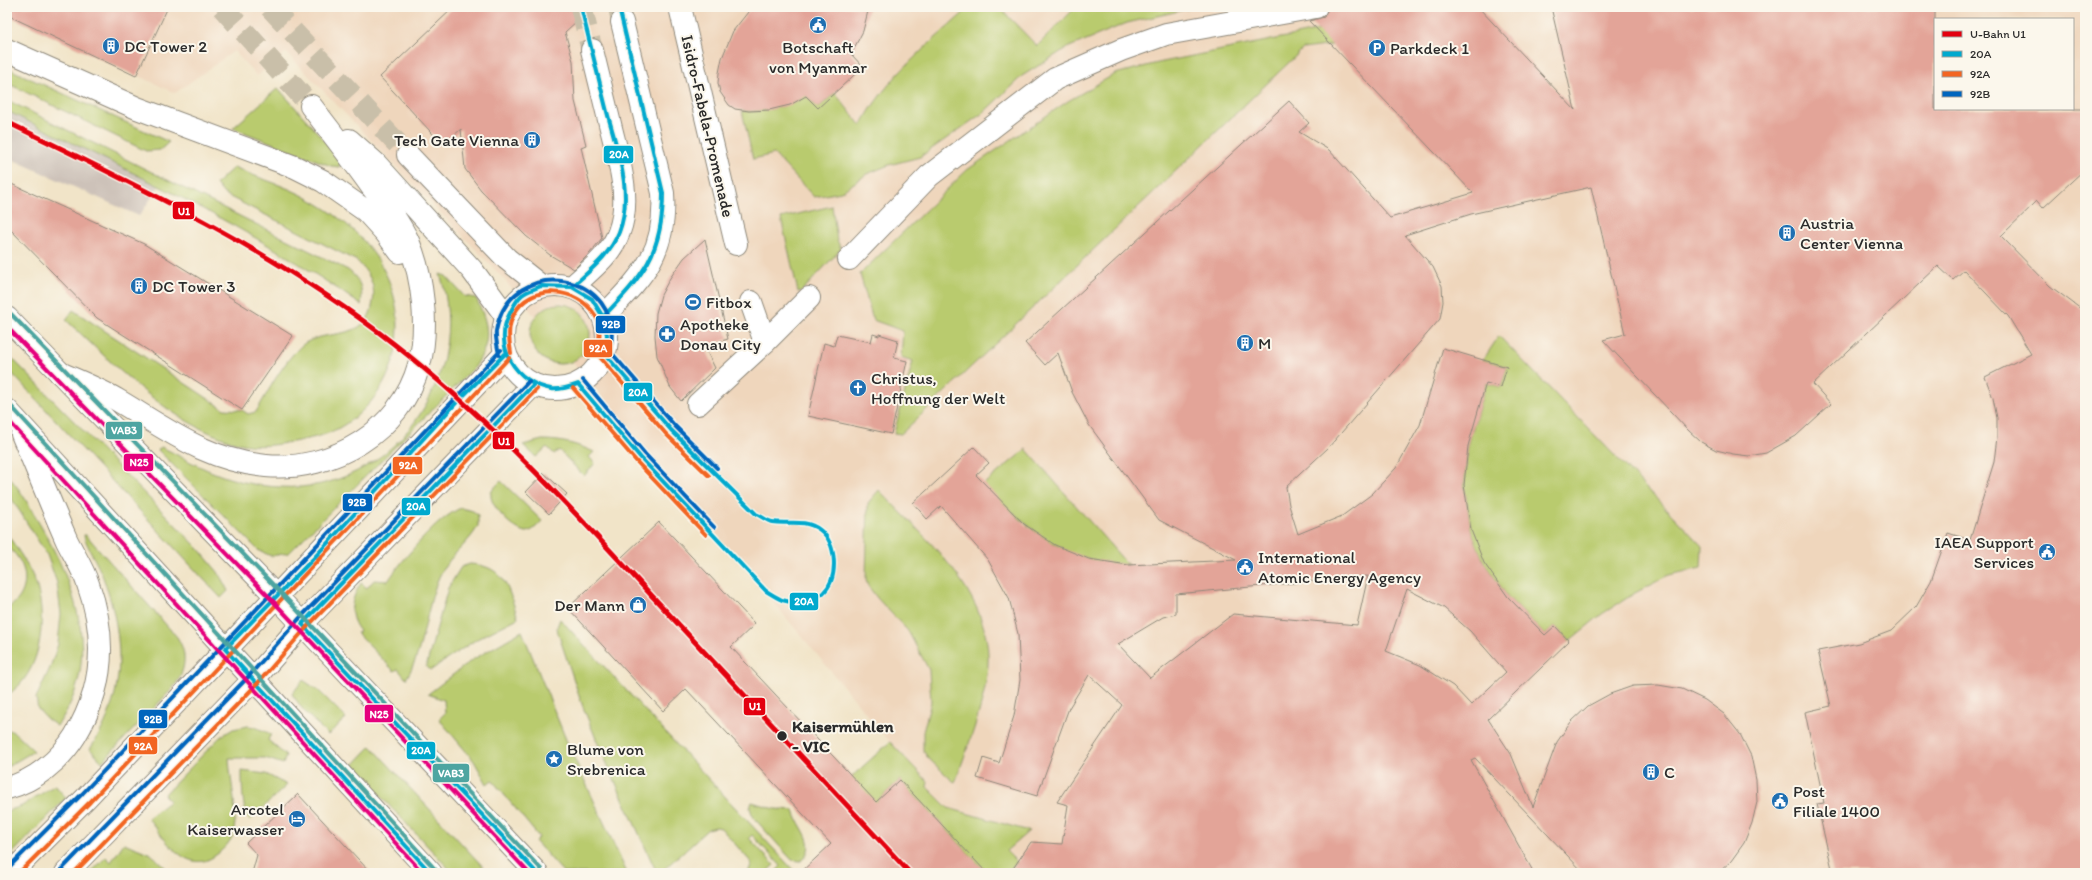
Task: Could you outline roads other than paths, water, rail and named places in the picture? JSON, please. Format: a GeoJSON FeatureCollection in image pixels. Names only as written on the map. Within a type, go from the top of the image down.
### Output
{"type":"FeatureCollection","features":[{"type":"Feature","properties":{"kind":"main road","name":"Isidro-Fabela-Promenade"},"geometry":{"type":"LineString","coordinates":[[680,7],[736,244]]}},
{"type":"Feature","properties":{"kind":"main road"},"geometry":{"type":"LineString","coordinates":[[849,259],[929,176],[1055,79],[1121,50],[1166,34],[1316,7]]}},
{"type":"Feature","properties":{"kind":"main road"},"geometry":{"type":"LineString","coordinates":[[603,317],[650,264],[657,248],[664,213],[663,193],[622,22]]}},
{"type":"Feature","properties":{"kind":"main road"},"geometry":{"type":"LineString","coordinates":[[7,50],[137,108],[295,167],[323,181],[366,211],[386,233],[419,279]]}},
{"type":"Feature","properties":{"kind":"main road"},"geometry":{"type":"LineString","coordinates":[[572,287],[606,254],[614,243],[619,232],[624,203],[621,171],[592,50]]}},
{"type":"Feature","properties":{"kind":"main road"},"geometry":{"type":"LineString","coordinates":[[60,373],[118,400],[170,433],[201,448],[229,459],[265,466],[296,467],[323,461],[350,449],[371,436],[389,418],[407,394],[419,366],[423,339],[424,308],[419,279],[408,241],[388,208],[311,106],[375,163],[472,270],[506,316]]}},
{"type":"Feature","properties":{"kind":"main road"},"geometry":{"type":"LineString","coordinates":[[408,155],[507,259],[541,286]]}},
{"type":"Feature","properties":{"kind":"main road"},"geometry":{"type":"LineString","coordinates":[[541,286],[572,287],[592,299],[603,317],[607,335],[604,353],[599,364],[587,378],[578,384],[563,389],[551,389],[533,385],[517,374],[505,354],[502,333],[506,316],[521,296],[541,286]]}},
{"type":"Feature","properties":{"kind":"main road"},"geometry":{"type":"LineString","coordinates":[[698,404],[765,342],[809,298]]}},
{"type":"Feature","properties":{"kind":"main road"},"geometry":{"type":"LineString","coordinates":[[752,302],[765,342]]}},
{"type":"Feature","properties":{"kind":"main road"},"geometry":{"type":"LineString","coordinates":[[7,318],[276,596],[537,873]]}},
{"type":"Feature","properties":{"kind":"main road"},"geometry":{"type":"LineString","coordinates":[[11,873],[86,798],[505,354]]}},
{"type":"Feature","properties":{"kind":"main road"},"geometry":{"type":"LineString","coordinates":[[66,873],[254,680],[302,624],[533,385]]}},
{"type":"Feature","properties":{"kind":"main road"},"geometry":{"type":"LineString","coordinates":[[12,415],[431,873]]}},
{"type":"Feature","properties":{"kind":"main road"},"geometry":{"type":"LineString","coordinates":[[7,788],[17,786],[45,770],[66,750],[87,716],[98,682],[101,656],[97,620],[88,584],[67,541],[12,415]]}},
{"type":"Feature","properties":{"kind":"tunnel"},"geometry":{"type":"LineString","coordinates":[[222,7],[311,106]]}},
{"type":"Feature","properties":{"kind":"tunnel"},"geometry":{"type":"LineString","coordinates":[[270,7],[408,155]]}},
{"type":"Feature","properties":{"kind":"tunnel"},"geometry":{"type":"LineString","coordinates":[[581,7],[592,50]]}},
{"type":"Feature","properties":{"kind":"tunnel"},"geometry":{"type":"LineString","coordinates":[[619,7],[622,22]]}},
{"type":"Feature","properties":{"kind":"metro line","name":"U1"},"geometry":{"type":"LineString","coordinates":[[7,122],[107,171],[255,250],[349,311],[394,344],[429,373],[497,434],[561,498],[910,873]]}},
{"type":"Feature","properties":{"kind":"place","name":"Botschaft von Myanmar"},"geometry":{"type":"Point","coordinates":[818,25]}},
{"type":"Feature","properties":{"kind":"place","name":"DC Tower 2"},"geometry":{"type":"Point","coordinates":[111,46]}},
{"type":"Feature","properties":{"kind":"place","name":"Parkdeck 1"},"geometry":{"type":"Point","coordinates":[1377,48]}},
{"type":"Feature","properties":{"kind":"place","name":"Tech Gate Vienna"},"geometry":{"type":"Point","coordinates":[532,140]}},
{"type":"Feature","properties":{"kind":"place","name":"Austria Center Vienna"},"geometry":{"type":"Point","coordinates":[1787,233]}},
{"type":"Feature","properties":{"kind":"place","name":"DC Tower 3"},"geometry":{"type":"Point","coordinates":[139,286]}},
{"type":"Feature","properties":{"kind":"place","name":"Fitbox"},"geometry":{"type":"Point","coordinates":[693,302]}},
{"type":"Feature","properties":{"kind":"place","name":"Apotheke Donau City"},"geometry":{"type":"Point","coordinates":[667,334]}},
{"type":"Feature","properties":{"kind":"place","name":"M"},"geometry":{"type":"Point","coordinates":[1245,343]}},
{"type":"Feature","properties":{"kind":"place","name":"Christus, Hoffnung der Welt"},"geometry":{"type":"Point","coordinates":[858,388]}},
{"type":"Feature","properties":{"kind":"place","name":"IAEA Support Services"},"geometry":{"type":"Point","coordinates":[2047,552]}},
{"type":"Feature","properties":{"kind":"place","name":"International Atomic Energy Agency"},"geometry":{"type":"Point","coordinates":[1245,567]}},
{"type":"Feature","properties":{"kind":"place","name":"Der Mann"},"geometry":{"type":"Point","coordinates":[638,605]}},
{"type":"Feature","properties":{"kind":"place","name":"Kaisermühlen - VIC"},"geometry":{"type":"Point","coordinates":[782,736]}},
{"type":"Feature","properties":{"kind":"place","name":"Blume von Srebrenica"},"geometry":{"type":"Point","coordinates":[554,759]}},
{"type":"Feature","properties":{"kind":"place","name":"C"},"geometry":{"type":"Point","coordinates":[1651,772]}},
{"type":"Feature","properties":{"kind":"place","name":"Post Filiale 1400"},"geometry":{"type":"Point","coordinates":[1780,801]}},
{"type":"Feature","properties":{"kind":"place","name":"Arcotel Kaiserwasser"},"geometry":{"type":"Point","coordinates":[297,819]}}]}
